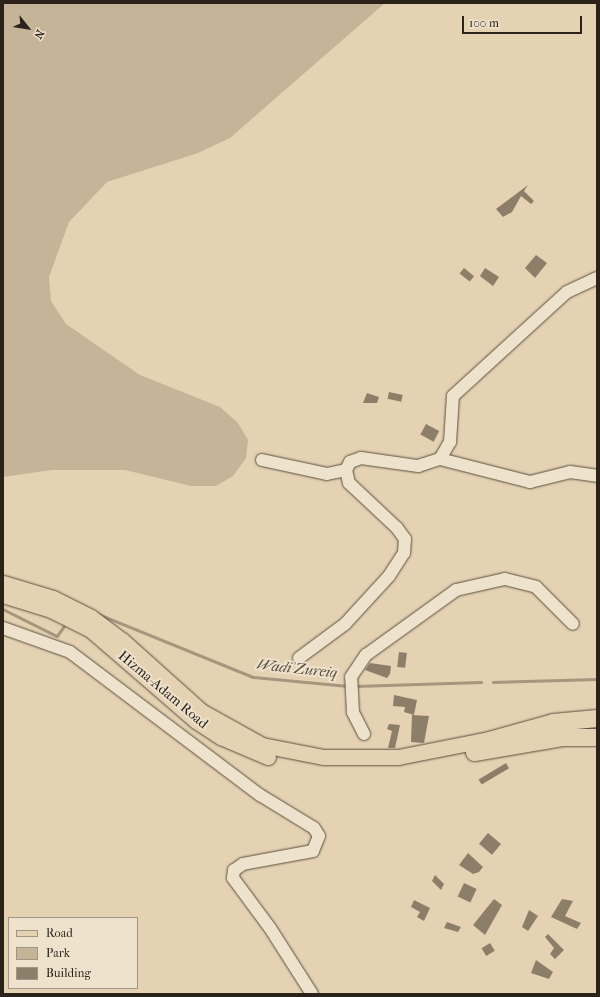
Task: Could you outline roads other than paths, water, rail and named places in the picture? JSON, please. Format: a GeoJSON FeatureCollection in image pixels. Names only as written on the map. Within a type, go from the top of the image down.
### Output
{"type":"FeatureCollection","features":[{"type":"Feature","properties":{"kind":"highway"},"geometry":{"type":"LineString","coordinates":[[489,740],[553,722],[597,718]]}},
{"type":"Feature","properties":{"kind":"highway"},"geometry":{"type":"LineString","coordinates":[[474,752],[562,738],[597,737]]}},
{"type":"Feature","properties":{"kind":"main road","name":"Hizma-Adam Road"},"geometry":{"type":"LineString","coordinates":[[3,583],[53,598],[91,617],[122,640],[201,711],[262,745],[344,758],[428,753],[533,729],[597,723]]}},
{"type":"Feature","properties":{"kind":"main road","name":"Hizma-Adam Road"},"geometry":{"type":"LineString","coordinates":[[3,595],[51,610],[91,630],[196,721],[248,751],[298,763],[340,767],[428,763],[534,735],[597,730]]}},
{"type":"Feature","properties":{"kind":"street"},"geometry":{"type":"LineString","coordinates":[[440,459],[450,442],[453,396],[567,292],[597,278]]}},
{"type":"Feature","properties":{"kind":"street"},"geometry":{"type":"LineString","coordinates":[[299,658],[345,624],[389,576],[404,553],[405,539],[349,483],[346,470],[350,462],[361,458],[418,466],[440,459],[530,482],[570,472],[597,476]]}},
{"type":"Feature","properties":{"kind":"street"},"geometry":{"type":"LineString","coordinates":[[262,460],[327,474],[346,470]]}},
{"type":"Feature","properties":{"kind":"street"},"geometry":{"type":"LineString","coordinates":[[364,734],[353,712],[351,677],[366,655],[456,590],[505,579],[536,587],[573,624]]}},
{"type":"Feature","properties":{"kind":"street"},"geometry":{"type":"LineString","coordinates":[[3,628],[47,642],[89,665],[260,795],[314,828],[319,836],[313,851],[243,864],[234,870],[233,878],[270,928],[312,994]]}},
{"type":"Feature","properties":{"kind":"waterway","name":"Wadi Zureiq"},"geometry":{"type":"LineString","coordinates":[[3,609],[57,636],[64,626]]}},
{"type":"Feature","properties":{"kind":"waterway","name":"Wadi Zureiq"},"geometry":{"type":"LineString","coordinates":[[98,614],[253,677],[348,686]]}},
{"type":"Feature","properties":{"kind":"waterway","name":"Wadi Zureiq"},"geometry":{"type":"LineString","coordinates":[[493,682],[597,679]]}},
{"type":"Feature","properties":{"kind":"waterway","name":"Wadi Zureiq"},"geometry":{"type":"LineString","coordinates":[[355,686],[481,682]]}}]}
